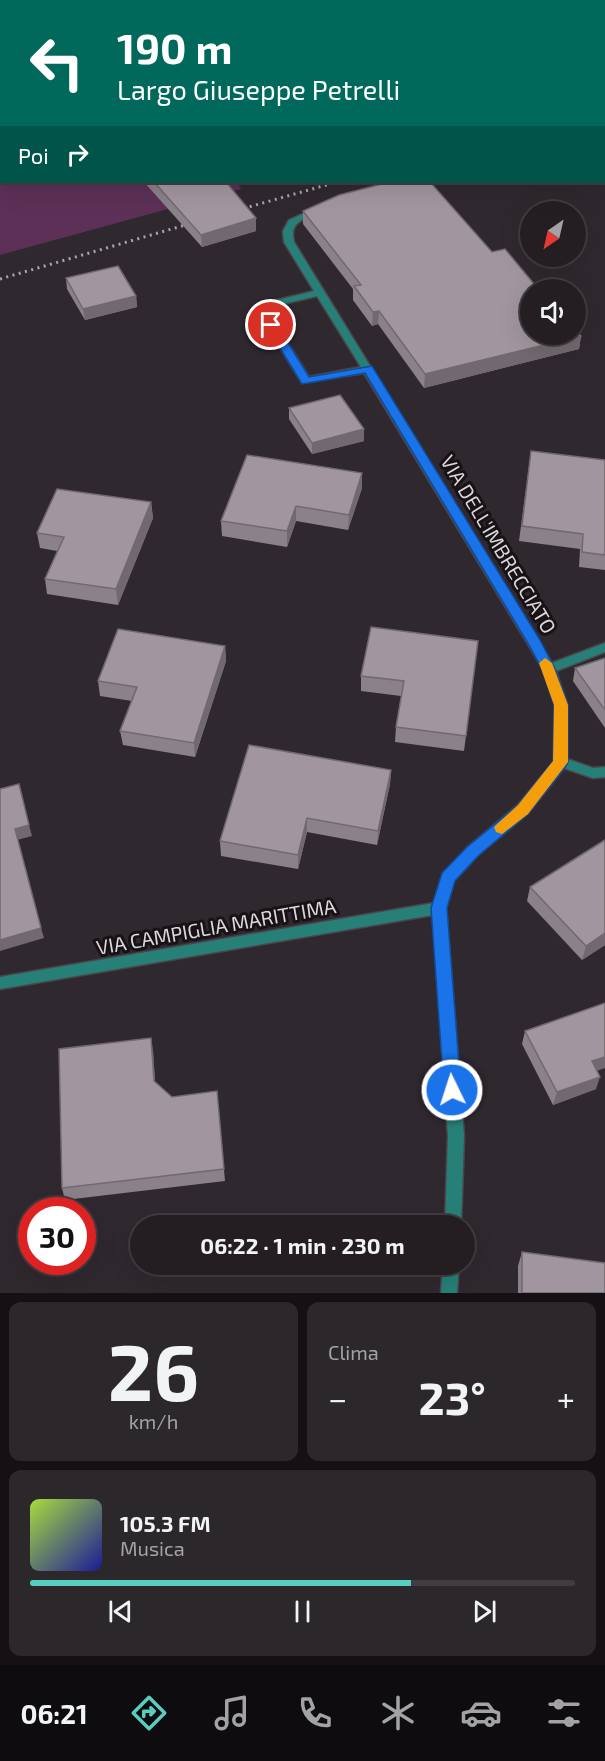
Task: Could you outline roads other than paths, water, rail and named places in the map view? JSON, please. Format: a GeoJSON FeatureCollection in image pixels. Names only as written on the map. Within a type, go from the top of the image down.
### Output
{"type":"FeatureCollection","features":[{"type":"Feature","properties":{"kind":"street","name":"VIA DELL'IMBRECCIATO"},"geometry":{"type":"LineString","coordinates":[[331,206],[298,218],[287,231],[289,242],[549,669],[561,705],[561,762]]}},
{"type":"Feature","properties":{"kind":"street"},"geometry":{"type":"LineString","coordinates":[[318,293],[260,306],[306,381],[368,369]]}},
{"type":"Feature","properties":{"kind":"street"},"geometry":{"type":"LineString","coordinates":[[549,669],[605,647]]}},
{"type":"Feature","properties":{"kind":"street"},"geometry":{"type":"LineString","coordinates":[[453,1215],[456,1136],[439,908],[448,878],[473,851],[523,809],[561,762],[593,773],[605,772]]}},
{"type":"Feature","properties":{"kind":"street","name":"VIA CAMPIGLIA MARITTIMA"},"geometry":{"type":"LineString","coordinates":[[0,983],[439,908]]}},
{"type":"Feature","properties":{"kind":"street"},"geometry":{"type":"LineString","coordinates":[[449,1293],[450,1275]]}},
{"type":"Feature","properties":{"kind":"railway"},"geometry":{"type":"LineString","coordinates":[[231,212],[333,183]]}},
{"type":"Feature","properties":{"kind":"railway"},"geometry":{"type":"LineString","coordinates":[[0,279],[199,221]]}}]}
